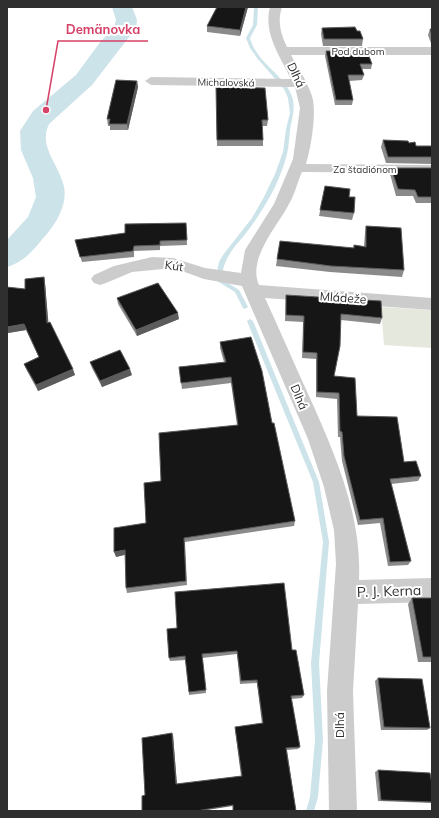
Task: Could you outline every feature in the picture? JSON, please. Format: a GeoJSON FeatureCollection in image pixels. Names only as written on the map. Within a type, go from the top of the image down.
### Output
{"type":"FeatureCollection","features":[{"type":"Feature","properties":{"kind":"street","name":"Dlhá"},"geometry":{"type":"LineString","coordinates":[[276,7],[272,14],[274,31],[284,51],[294,83],[306,98],[307,107],[305,129],[297,168],[290,181],[281,206],[256,243],[250,256],[248,266],[252,286],[318,439],[335,487],[347,548],[340,691],[340,745],[343,811]]}},
{"type":"Feature","properties":{"kind":"street","name":"Pod dubom"},"geometry":{"type":"LineString","coordinates":[[284,51],[432,51]]}},
{"type":"Feature","properties":{"kind":"street","name":"Michalovská"},"geometry":{"type":"LineString","coordinates":[[151,81],[294,83]]}},
{"type":"Feature","properties":{"kind":"street","name":"Za štadiónom"},"geometry":{"type":"LineString","coordinates":[[297,168],[432,169]]}},
{"type":"Feature","properties":{"kind":"street","name":"Kút"},"geometry":{"type":"LineString","coordinates":[[100,279],[114,271],[126,267],[162,263],[182,266],[252,286]]}},
{"type":"Feature","properties":{"kind":"street","name":"Mládeže"},"geometry":{"type":"LineString","coordinates":[[252,286],[432,304]]}},
{"type":"Feature","properties":{"kind":"street","name":"P. J. Kerna"},"geometry":{"type":"LineString","coordinates":[[346,592],[432,590]]}},
{"type":"Feature","properties":{"kind":"shaded area"},"geometry":{"type":"Polygon","coordinates":[[[381,307],[432,310],[432,348],[384,345],[381,307]]]}},
{"type":"Feature","properties":{"kind":"building"},"geometry":{"type":"Polygon","coordinates":[[[217,7],[246,7],[240,30],[207,26],[217,7]]]}},
{"type":"Feature","properties":{"kind":"building"},"geometry":{"type":"Polygon","coordinates":[[[355,27],[357,31],[360,31],[363,39],[324,39],[322,28],[355,27]]]}},
{"type":"Feature","properties":{"kind":"building"},"geometry":{"type":"Polygon","coordinates":[[[326,51],[367,51],[372,64],[360,64],[364,75],[348,75],[353,100],[336,100],[326,51]]]}},
{"type":"Feature","properties":{"kind":"building"},"geometry":{"type":"Polygon","coordinates":[[[116,80],[137,81],[127,124],[109,124],[110,119],[107,119],[116,80]]]}},
{"type":"Feature","properties":{"kind":"building"},"geometry":{"type":"Polygon","coordinates":[[[216,87],[265,88],[268,120],[262,120],[263,140],[217,140],[216,87]]]}},
{"type":"Feature","properties":{"kind":"building"},"geometry":{"type":"Polygon","coordinates":[[[383,140],[408,141],[409,143],[415,142],[416,146],[432,146],[432,157],[388,157],[383,140]]]}},
{"type":"Feature","properties":{"kind":"building"},"geometry":{"type":"Polygon","coordinates":[[[391,168],[432,168],[432,197],[418,197],[415,190],[398,189],[391,168]]]}},
{"type":"Feature","properties":{"kind":"building"},"geometry":{"type":"Polygon","coordinates":[[[325,186],[350,189],[349,197],[355,197],[354,213],[320,210],[325,186]]]}},
{"type":"Feature","properties":{"kind":"building"},"geometry":{"type":"Polygon","coordinates":[[[186,223],[187,240],[160,241],[160,245],[134,246],[133,251],[80,257],[75,240],[125,233],[125,224],[186,223]]]}},
{"type":"Feature","properties":{"kind":"building"},"geometry":{"type":"Polygon","coordinates":[[[366,226],[401,228],[404,270],[331,266],[277,259],[280,241],[354,248],[354,245],[366,247],[366,226]]]}},
{"type":"Feature","properties":{"kind":"building"},"geometry":{"type":"Polygon","coordinates":[[[44,277],[47,323],[50,322],[73,369],[36,385],[24,364],[39,357],[24,324],[7,327],[7,287],[25,289],[25,279],[44,277]]]}},
{"type":"Feature","properties":{"kind":"building"},"geometry":{"type":"Polygon","coordinates":[[[158,283],[178,313],[136,330],[117,298],[158,283]]]}},
{"type":"Feature","properties":{"kind":"building"},"geometry":{"type":"Polygon","coordinates":[[[286,295],[381,301],[382,318],[341,314],[340,346],[334,376],[355,378],[357,416],[397,417],[404,462],[416,461],[421,476],[390,479],[411,561],[390,562],[383,518],[360,520],[344,456],[342,432],[340,431],[339,393],[317,392],[317,353],[303,352],[304,316],[286,315],[286,295]]]}},
{"type":"Feature","properties":{"kind":"building"},"geometry":{"type":"Polygon","coordinates":[[[251,337],[262,371],[272,423],[274,423],[295,521],[184,538],[186,581],[126,588],[125,550],[114,552],[114,528],[146,523],[144,483],[161,481],[159,433],[238,425],[231,377],[181,383],[179,367],[226,362],[220,342],[251,337]]]}},
{"type":"Feature","properties":{"kind":"building"},"geometry":{"type":"Polygon","coordinates":[[[120,350],[130,369],[100,381],[90,362],[120,350]]]}},
{"type":"Feature","properties":{"kind":"building"},"geometry":{"type":"Polygon","coordinates":[[[284,583],[292,650],[296,650],[304,695],[291,696],[300,747],[286,748],[296,811],[233,811],[233,805],[196,811],[142,811],[142,796],[145,795],[142,738],[172,733],[176,784],[242,776],[235,727],[263,723],[257,680],[241,681],[237,651],[202,654],[206,690],[189,692],[185,656],[169,658],[167,629],[177,628],[175,592],[284,583]]]}},
{"type":"Feature","properties":{"kind":"building"},"geometry":{"type":"Polygon","coordinates":[[[412,598],[432,598],[432,657],[423,657],[412,598]]]}},
{"type":"Feature","properties":{"kind":"building"},"geometry":{"type":"Polygon","coordinates":[[[378,678],[422,679],[430,728],[384,727],[378,678]]]}},
{"type":"Feature","properties":{"kind":"building"},"geometry":{"type":"Polygon","coordinates":[[[378,770],[430,773],[432,784],[432,802],[381,800],[378,770]]]}},
{"type":"Feature","properties":{"kind":"waterway"},"geometry":{"type":"LineString","coordinates":[[7,257],[34,230],[48,206],[50,188],[34,150],[32,140],[33,131],[37,122],[47,110],[84,80],[109,46],[123,31],[126,25],[126,20],[122,7]]}},
{"type":"Feature","properties":{"kind":"waterway"},"geometry":{"type":"LineString","coordinates":[[245,307],[237,291],[219,280],[219,271],[226,255],[249,227],[274,182],[284,156],[292,111],[290,98],[286,89],[258,57],[248,38],[255,25],[256,7]]}},
{"type":"Feature","properties":{"kind":"waterway"},"geometry":{"type":"LineString","coordinates":[[250,321],[316,482],[326,542],[315,663],[319,740],[314,797],[310,811]]}},
{"type":"Feature","properties":{"kind":"place","name":"Demänovka"},"geometry":{"type":"Point","coordinates":[46,110]}}]}
